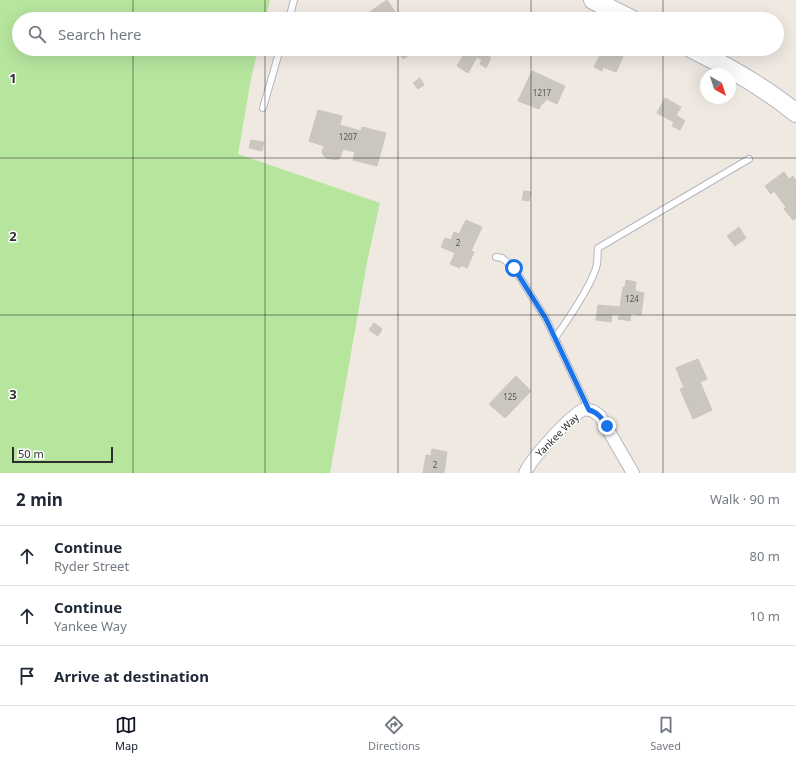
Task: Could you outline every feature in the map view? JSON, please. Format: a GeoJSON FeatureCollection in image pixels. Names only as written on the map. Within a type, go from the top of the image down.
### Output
{"type":"FeatureCollection","features":[{"type":"Feature","properties":{"kind":"main road"},"geometry":{"type":"LineString","coordinates":[[593,0],[617,12]]}},
{"type":"Feature","properties":{"kind":"main road"},"geometry":{"type":"LineString","coordinates":[[705,56],[742,75],[766,90],[796,113]]}},
{"type":"Feature","properties":{"kind":"street","name":"Yankee Way"},"geometry":{"type":"LineString","coordinates":[[525,473],[531,462],[540,451],[574,417],[581,411],[589,410],[596,412],[600,416],[633,473]]}},
{"type":"Feature","properties":{"kind":"lane"},"geometry":{"type":"LineString","coordinates":[[290,12],[294,0]]}},
{"type":"Feature","properties":{"kind":"lane"},"geometry":{"type":"LineString","coordinates":[[263,108],[278,56]]}},
{"type":"Feature","properties":{"kind":"lane"},"geometry":{"type":"LineString","coordinates":[[556,338],[594,275],[597,264],[598,248],[749,159]]}},
{"type":"Feature","properties":{"kind":"lane"},"geometry":{"type":"LineString","coordinates":[[496,257],[502,258],[514,268],[546,319],[589,410]]}},
{"type":"Feature","properties":{"kind":"green space"},"geometry":{"type":"Polygon","coordinates":[[[0,0],[270,0],[267,12],[12,12],[12,56],[256,56],[238,154],[380,203],[367,262],[330,473],[0,473],[0,0]]]}},
{"type":"Feature","properties":{"kind":"building"},"geometry":{"type":"Polygon","coordinates":[[[387,0],[395,12],[372,12],[387,0]]]}},
{"type":"Feature","properties":{"kind":"building"},"geometry":{"type":"Polygon","coordinates":[[[463,56],[488,56],[491,58],[486,68],[480,64],[482,60],[477,57],[468,73],[457,66],[463,56]]]}},
{"type":"Feature","properties":{"kind":"building"},"geometry":{"type":"Polygon","coordinates":[[[600,56],[623,57],[616,72],[603,67],[602,71],[594,67],[600,56]]]}},
{"type":"Feature","properties":{"kind":"building"},"geometry":{"type":"Polygon","coordinates":[[[532,71],[565,86],[557,104],[546,99],[539,109],[518,101],[532,71]]]}},
{"type":"Feature","properties":{"kind":"building"},"geometry":{"type":"Polygon","coordinates":[[[420,78],[424,85],[418,89],[413,83],[420,78]]]}},
{"type":"Feature","properties":{"kind":"building"},"geometry":{"type":"Polygon","coordinates":[[[665,98],[681,107],[676,115],[685,121],[680,130],[672,126],[674,122],[657,113],[665,98]]]}},
{"type":"Feature","properties":{"kind":"building"},"geometry":{"type":"Polygon","coordinates":[[[318,110],[342,116],[340,125],[361,131],[362,127],[386,133],[377,166],[353,160],[355,152],[343,149],[340,158],[337,160],[326,158],[322,152],[324,146],[309,141],[318,110]]]}},
{"type":"Feature","properties":{"kind":"building"},"geometry":{"type":"Polygon","coordinates":[[[251,140],[264,142],[262,151],[249,148],[251,140]]]}},
{"type":"Feature","properties":{"kind":"building"},"geometry":{"type":"Polygon","coordinates":[[[784,172],[789,179],[793,176],[796,181],[796,218],[793,220],[784,209],[786,207],[774,191],[771,194],[765,186],[784,172]]]}},
{"type":"Feature","properties":{"kind":"building"},"geometry":{"type":"Polygon","coordinates":[[[524,191],[531,192],[529,201],[522,200],[524,191]]]}},
{"type":"Feature","properties":{"kind":"building"},"geometry":{"type":"Polygon","coordinates":[[[466,220],[482,227],[471,251],[474,252],[467,268],[461,265],[460,268],[450,264],[455,253],[441,247],[445,238],[451,240],[454,232],[459,234],[466,220]]]}},
{"type":"Feature","properties":{"kind":"building"},"geometry":{"type":"Polygon","coordinates":[[[739,227],[746,238],[735,246],[727,236],[739,227]]]}},
{"type":"Feature","properties":{"kind":"building"},"geometry":{"type":"Polygon","coordinates":[[[626,280],[636,282],[635,291],[644,293],[641,315],[631,313],[630,321],[618,319],[619,315],[612,314],[611,322],[596,320],[598,305],[620,307],[623,287],[625,287],[626,280]]]}},
{"type":"Feature","properties":{"kind":"building"},"geometry":{"type":"Polygon","coordinates":[[[374,323],[382,329],[378,336],[369,330],[374,323]]]}},
{"type":"Feature","properties":{"kind":"building"},"geometry":{"type":"Polygon","coordinates":[[[698,359],[707,379],[700,382],[712,410],[693,419],[680,389],[684,388],[676,368],[698,359]]]}},
{"type":"Feature","properties":{"kind":"building"},"geometry":{"type":"Polygon","coordinates":[[[516,376],[531,391],[505,418],[489,404],[516,376]]]}},
{"type":"Feature","properties":{"kind":"building"},"geometry":{"type":"Polygon","coordinates":[[[432,449],[447,452],[444,473],[423,473],[426,455],[431,456],[432,449]]]}},
{"type":"Feature","properties":{"kind":"route"},"geometry":{"type":"LineString","coordinates":[[514,268],[546,319],[589,410],[596,412],[607,426]]}}]}
